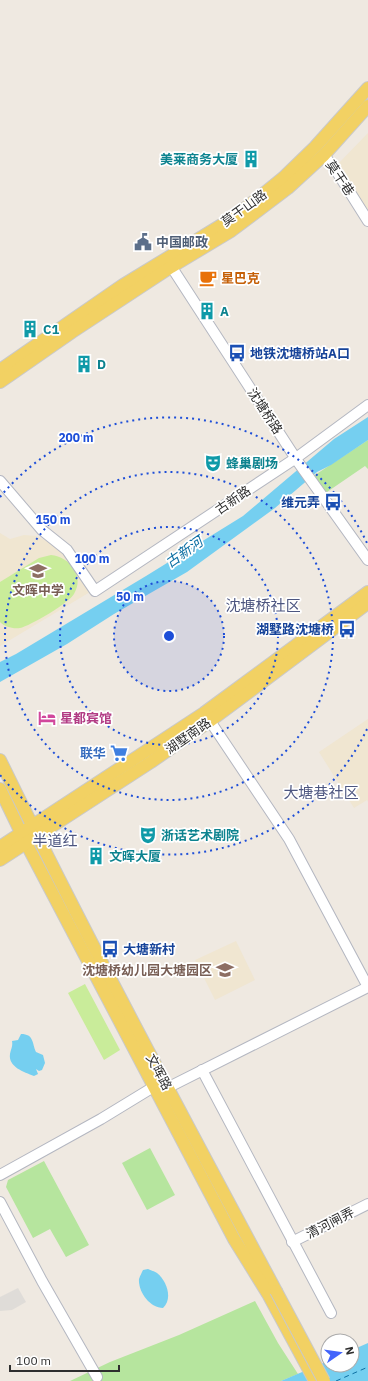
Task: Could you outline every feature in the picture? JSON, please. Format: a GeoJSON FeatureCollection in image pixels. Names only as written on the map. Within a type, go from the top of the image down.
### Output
{"type":"FeatureCollection","features":[{"type":"Feature","properties":{"kind":"main road","name":"莫干山路"},"geometry":{"type":"LineString","coordinates":[[0,382],[228,221],[283,178],[315,147],[368,88]]}},
{"type":"Feature","properties":{"kind":"main road","name":"莫干山路"},"geometry":{"type":"LineString","coordinates":[[0,370],[123,285],[231,231],[288,188],[324,155],[368,106]]}},
{"type":"Feature","properties":{"kind":"main road","name":"湖墅南路"},"geometry":{"type":"LineString","coordinates":[[0,860],[24,837],[204,713],[368,592]]}},
{"type":"Feature","properties":{"kind":"main road","name":"湖墅南路"},"geometry":{"type":"LineString","coordinates":[[34,830],[151,762],[210,721],[368,602]]}},
{"type":"Feature","properties":{"kind":"main road","name":"文晖路"},"geometry":{"type":"LineString","coordinates":[[0,760],[161,1085]]}},
{"type":"Feature","properties":{"kind":"main road","name":"文晖路"},"geometry":{"type":"LineString","coordinates":[[0,789],[24,837],[161,1085],[272,1292],[324,1381]]}},
{"type":"Feature","properties":{"kind":"main road","name":"湖墅南路"},"geometry":{"type":"LineString","coordinates":[[0,846],[24,837]]}},
{"type":"Feature","properties":{"kind":"main road","name":"文晖路"},"geometry":{"type":"LineString","coordinates":[[272,1292],[315,1381]]}},
{"type":"Feature","properties":{"kind":"street","name":"莫干巷"},"geometry":{"type":"LineString","coordinates":[[324,155],[339,175],[368,221]]}},
{"type":"Feature","properties":{"kind":"street","name":"沈塘桥路"},"geometry":{"type":"LineString","coordinates":[[169,263],[312,483],[368,560]]}},
{"type":"Feature","properties":{"kind":"street","name":"古新路"},"geometry":{"type":"LineString","coordinates":[[0,480],[42,530],[67,550],[95,591],[297,460],[368,405]]}},
{"type":"Feature","properties":{"kind":"street"},"geometry":{"type":"LineString","coordinates":[[0,1175],[101,1120],[161,1085],[202,1070],[368,987],[289,839],[210,721]]}},
{"type":"Feature","properties":{"kind":"street"},"geometry":{"type":"LineString","coordinates":[[202,1070],[331,1313]]}},
{"type":"Feature","properties":{"kind":"street"},"geometry":{"type":"LineString","coordinates":[[0,1202],[42,1281],[97,1377]]}},
{"type":"Feature","properties":{"kind":"street","name":"清河闸弄"},"geometry":{"type":"LineString","coordinates":[[292,1242],[368,1204]]}},
{"type":"Feature","properties":{"kind":"shaded area"},"geometry":{"type":"Polygon","coordinates":[[[368,133],[368,213],[337,165],[368,133]]]}},
{"type":"Feature","properties":{"kind":"shaded area","name":"文晖中学"},"geometry":{"type":"Polygon","coordinates":[[[0,533],[10,539],[24,535],[36,536],[63,549],[90,592],[0,646],[0,533]]]}},
{"type":"Feature","properties":{"kind":"shaded area"},"geometry":{"type":"Polygon","coordinates":[[[368,719],[368,802],[367,800],[354,808],[319,752],[368,719]]]}},
{"type":"Feature","properties":{"kind":"shaded area","name":"沈塘桥幼儿园大塘园区"},"geometry":{"type":"Polygon","coordinates":[[[236,941],[255,980],[215,1000],[195,960],[236,941]]]}},
{"type":"Feature","properties":{"kind":"shaded area"},"geometry":{"type":"Polygon","coordinates":[[[18,1288],[26,1302],[12,1310],[0,1311],[0,1297],[18,1288]]]}},
{"type":"Feature","properties":{"kind":"green space"},"geometry":{"type":"Polygon","coordinates":[[[368,440],[368,469],[365,466],[327,492],[319,488],[312,477],[368,440]]]}},
{"type":"Feature","properties":{"kind":"green space","name":"文晖中学"},"geometry":{"type":"Polygon","coordinates":[[[51,555],[64,559],[74,568],[78,581],[74,594],[65,603],[40,619],[25,626],[15,628],[2,624],[0,622],[0,582],[39,558],[51,555]]]}},
{"type":"Feature","properties":{"kind":"green space"},"geometry":{"type":"Polygon","coordinates":[[[85,984],[120,1050],[104,1060],[68,993],[85,984]]]}},
{"type":"Feature","properties":{"kind":"green space"},"geometry":{"type":"Polygon","coordinates":[[[150,1148],[175,1195],[147,1210],[122,1163],[150,1148]]]}},
{"type":"Feature","properties":{"kind":"green space"},"geometry":{"type":"Polygon","coordinates":[[[44,1161],[89,1245],[66,1257],[50,1229],[33,1238],[6,1187],[8,1180],[44,1161]]]}},
{"type":"Feature","properties":{"kind":"green space"},"geometry":{"type":"Polygon","coordinates":[[[255,1301],[278,1343],[298,1374],[281,1381],[70,1381],[110,1362],[179,1335],[255,1301]]]}},
{"type":"Feature","properties":{"kind":"water"},"geometry":{"type":"Polygon","coordinates":[[[368,417],[368,440],[331,465],[317,472],[275,508],[187,572],[114,614],[67,644],[0,682],[0,662],[16,654],[146,576],[243,516],[334,439],[368,417]]]}},
{"type":"Feature","properties":{"kind":"water"},"geometry":{"type":"Polygon","coordinates":[[[21,1034],[25,1034],[30,1037],[36,1052],[43,1055],[45,1063],[42,1070],[39,1071],[36,1069],[38,1074],[34,1076],[14,1066],[10,1059],[12,1041],[18,1040],[21,1034]]]}},
{"type":"Feature","properties":{"kind":"water"},"geometry":{"type":"Polygon","coordinates":[[[148,1269],[161,1276],[168,1290],[168,1300],[163,1308],[149,1302],[140,1289],[139,1278],[143,1270],[148,1269]]]}},
{"type":"Feature","properties":{"kind":"water"},"geometry":{"type":"Polygon","coordinates":[[[368,1343],[368,1381],[281,1381],[320,1364],[320,1373],[360,1373],[360,1346],[368,1343]]]}},
{"type":"Feature","properties":{"kind":"ferry route"},"geometry":{"type":"LineString","coordinates":[[336,1381],[368,1367]]}},
{"type":"Feature","properties":{"kind":"place","name":"美莱商务大厦"},"geometry":{"type":"Point","coordinates":[251,159]}},
{"type":"Feature","properties":{"kind":"place","name":"中国邮政"},"geometry":{"type":"Point","coordinates":[143,242]}},
{"type":"Feature","properties":{"kind":"place","name":"星巴克"},"geometry":{"type":"Point","coordinates":[208,278]}},
{"type":"Feature","properties":{"kind":"place","name":"A"},"geometry":{"type":"Point","coordinates":[207,311]}},
{"type":"Feature","properties":{"kind":"place","name":"C1"},"geometry":{"type":"Point","coordinates":[30,329]}},
{"type":"Feature","properties":{"kind":"place","name":"地铁沈塘桥站A口"},"geometry":{"type":"Point","coordinates":[237,353]}},
{"type":"Feature","properties":{"kind":"place","name":"D"},"geometry":{"type":"Point","coordinates":[84,364]}},
{"type":"Feature","properties":{"kind":"place","name":"蜂巢剧场"},"geometry":{"type":"Point","coordinates":[213,463]}},
{"type":"Feature","properties":{"kind":"place","name":"维元弄"},"geometry":{"type":"Point","coordinates":[333,502]}},
{"type":"Feature","properties":{"kind":"place","name":"文晖中学"},"geometry":{"type":"Point","coordinates":[38,571]}},
{"type":"Feature","properties":{"kind":"place","name":"湖墅路沈塘桥"},"geometry":{"type":"Point","coordinates":[347,629]}},
{"type":"Feature","properties":{"kind":"place","name":"星都宾馆"},"geometry":{"type":"Point","coordinates":[47,718]}},
{"type":"Feature","properties":{"kind":"place","name":"联华"},"geometry":{"type":"Point","coordinates":[119,753]}},
{"type":"Feature","properties":{"kind":"place","name":"浙话艺术剧院"},"geometry":{"type":"Point","coordinates":[148,835]}},
{"type":"Feature","properties":{"kind":"place","name":"文晖大厦"},"geometry":{"type":"Point","coordinates":[96,856]}},
{"type":"Feature","properties":{"kind":"place","name":"大塘新村"},"geometry":{"type":"Point","coordinates":[110,949]}},
{"type":"Feature","properties":{"kind":"place","name":"沈塘桥幼儿园大塘园区"},"geometry":{"type":"Point","coordinates":[225,970]}},
{"type":"Feature","properties":{"kind":"district","name":"沈塘桥社区"},"geometry":{"type":"Point","coordinates":[263,605]}},
{"type":"Feature","properties":{"kind":"district","name":"大塘巷社区"},"geometry":{"type":"Point","coordinates":[321,792]}},
{"type":"Feature","properties":{"kind":"district","name":"半道红"},"geometry":{"type":"Point","coordinates":[55,840]}},
{"type":"Feature","properties":{"kind":"water label","name":"古新河"},"geometry":{"type":"Point","coordinates":[184,552]}}]}
